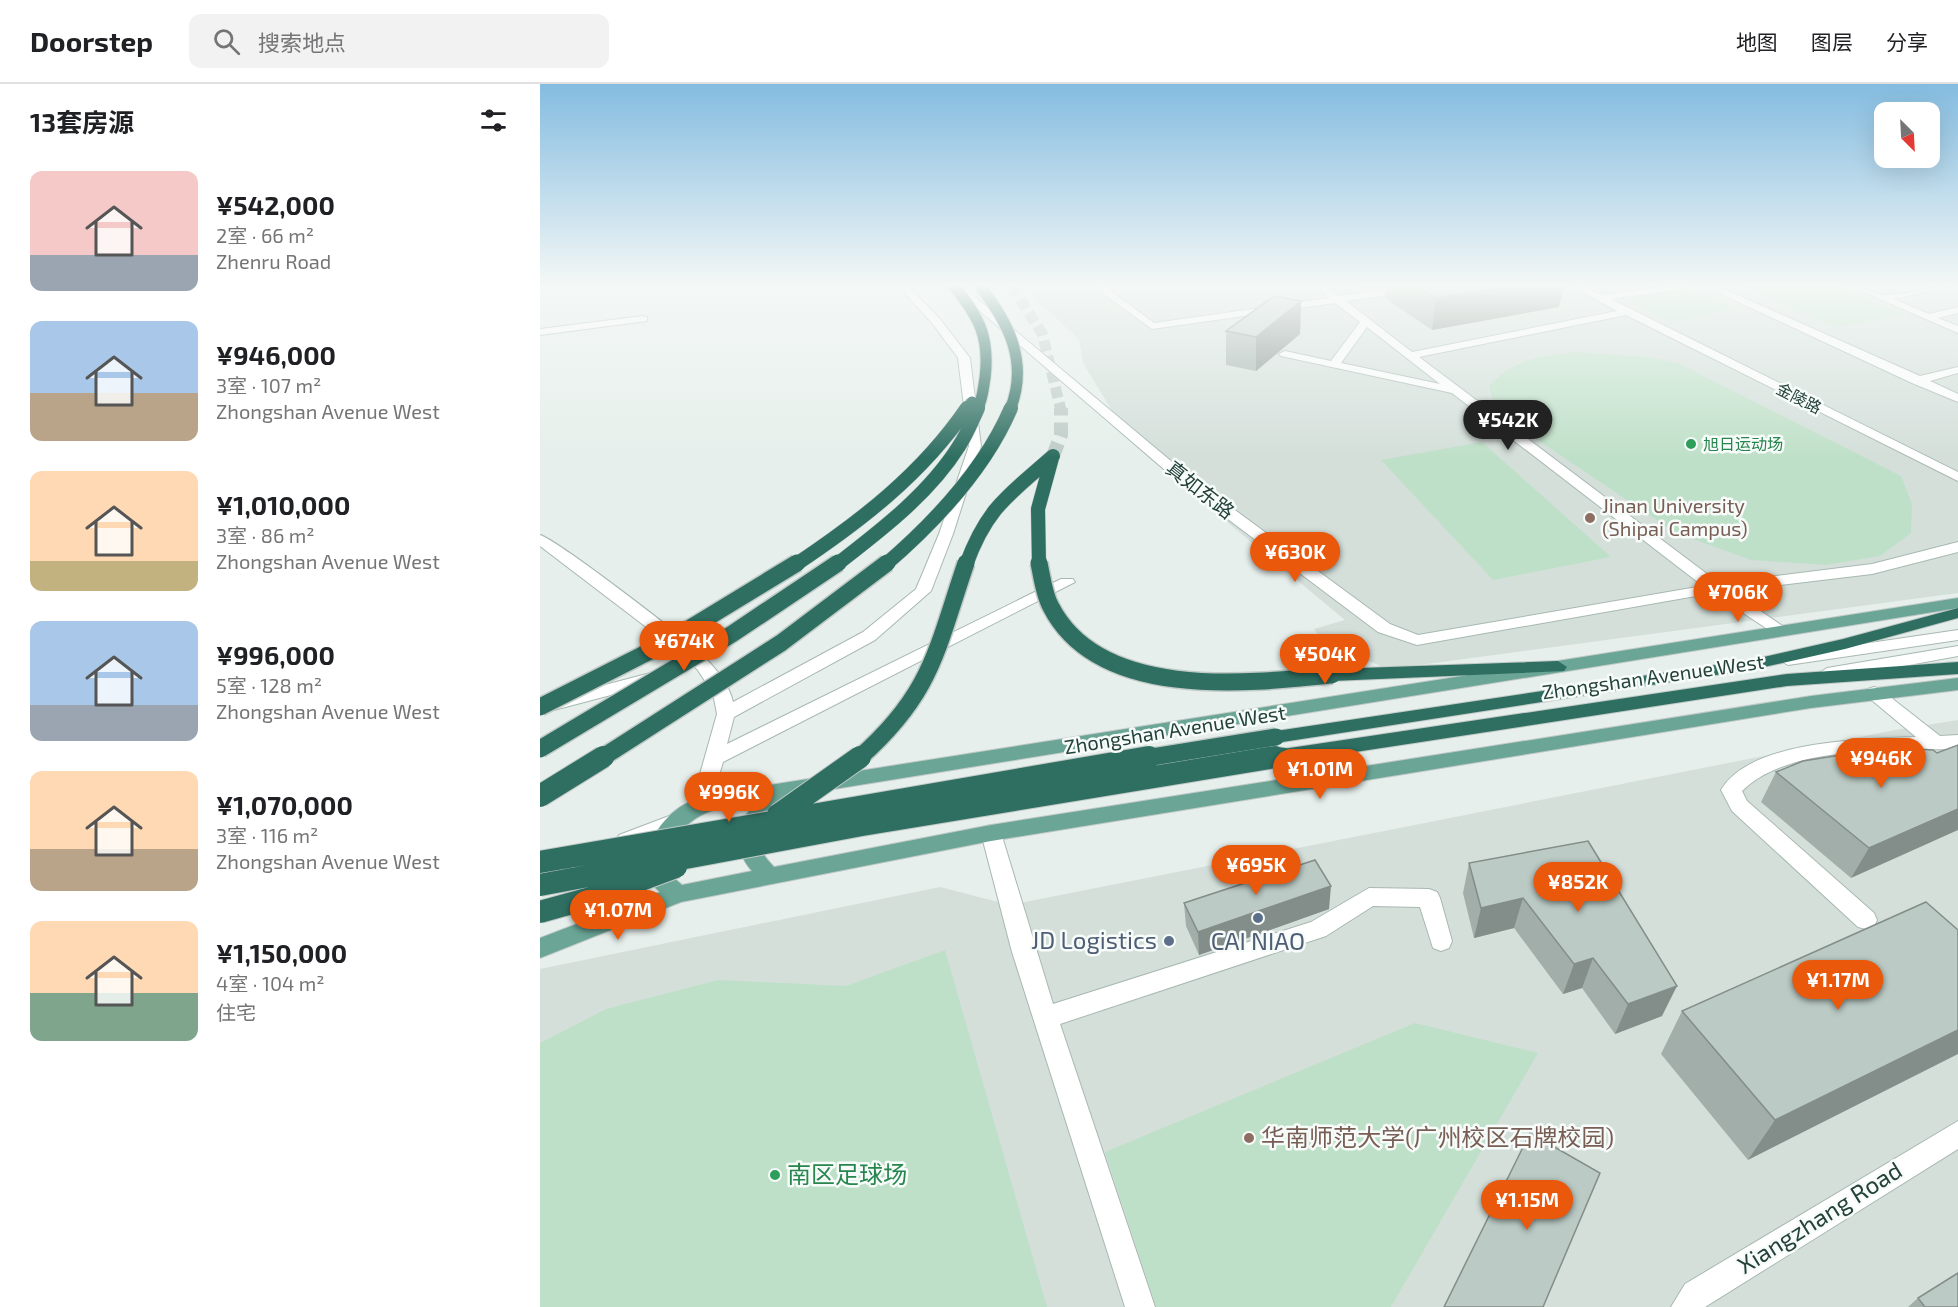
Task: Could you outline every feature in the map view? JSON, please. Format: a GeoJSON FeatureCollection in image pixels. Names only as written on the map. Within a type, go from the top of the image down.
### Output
{"type":"FeatureCollection","features":[{"type":"Feature","properties":{"kind":"highway"},"geometry":{"type":"LineString","coordinates":[[540,749],[752,623],[877,533],[901,513],[947,463],[973,423],[986,384],[987,343]]}},
{"type":"Feature","properties":{"kind":"highway"},"geometry":{"type":"LineString","coordinates":[[540,796],[707,692],[801,629],[886,565],[947,506],[991,446],[1004,423],[1017,390],[1018,360],[1015,343]]}},
{"type":"Feature","properties":{"kind":"highway"},"geometry":{"type":"LineString","coordinates":[[540,707],[588,685],[698,625],[783,573],[856,522],[927,461],[986,384]]}},
{"type":"Feature","properties":{"kind":"highway"},"geometry":{"type":"LineString","coordinates":[[540,912],[642,881],[728,843],[758,828],[818,790],[863,754],[889,729],[922,687],[940,649],[955,596],[982,525],[994,510],[1053,456],[1039,501],[1036,522],[1040,581],[1044,596],[1057,622],[1079,644],[1133,669],[1198,682],[1262,682],[1332,675],[1558,667]]}},
{"type":"Feature","properties":{"kind":"highway","name":"Zhongshan Avenue West"},"geometry":{"type":"LineString","coordinates":[[540,884],[1280,747],[1755,664],[1845,644],[1958,613]]}},
{"type":"Feature","properties":{"kind":"highway","name":"Zhongshan Avenue West"},"geometry":{"type":"LineString","coordinates":[[540,862],[937,791],[1787,681],[1958,668]]}},
{"type":"Feature","properties":{"kind":"main road"},"geometry":{"type":"LineString","coordinates":[[679,894],[658,878],[654,870],[662,844],[676,821],[701,806],[739,796],[1958,603]]}},
{"type":"Feature","properties":{"kind":"main road"},"geometry":{"type":"LineString","coordinates":[[540,948],[679,894],[991,834],[1874,693],[1958,684]]}},
{"type":"Feature","properties":{"kind":"main road"},"geometry":{"type":"LineString","coordinates":[[770,876],[756,865],[749,853],[745,841],[746,833],[760,810],[796,786]]}},
{"type":"Feature","properties":{"kind":"main road"},"geometry":{"type":"LineString","coordinates":[[540,884],[662,844]]}},
{"type":"Feature","properties":{"kind":"street"},"geometry":{"type":"LineString","coordinates":[[726,714],[869,636],[923,591],[946,534],[975,446],[964,358],[953,343]]}},
{"type":"Feature","properties":{"kind":"street","name":"真如东路"},"geometry":{"type":"LineString","coordinates":[[1023,343],[1185,480],[1384,628],[1416,640],[1716,588],[1872,569],[1958,547]]}},
{"type":"Feature","properties":{"kind":"street"},"geometry":{"type":"LineString","coordinates":[[1334,364],[1350,343]]}},
{"type":"Feature","properties":{"kind":"street"},"geometry":{"type":"LineString","coordinates":[[1397,343],[1455,391],[1672,557],[1778,631]]}},
{"type":"Feature","properties":{"kind":"street"},"geometry":{"type":"LineString","coordinates":[[1412,354],[1468,343]]}},
{"type":"Feature","properties":{"kind":"street","name":"金陵路"},"geometry":{"type":"LineString","coordinates":[[1689,343],[1958,477]]}},
{"type":"Feature","properties":{"kind":"street"},"geometry":{"type":"LineString","coordinates":[[1833,343],[1958,398]]}},
{"type":"Feature","properties":{"kind":"street"},"geometry":{"type":"LineString","coordinates":[[1285,354],[1455,391]]}},
{"type":"Feature","properties":{"kind":"street"},"geometry":{"type":"LineString","coordinates":[[1916,381],[1958,370]]}},
{"type":"Feature","properties":{"kind":"street"},"geometry":{"type":"LineString","coordinates":[[540,538],[583,573],[664,632],[703,665],[722,693],[726,714],[701,806]]}},
{"type":"Feature","properties":{"kind":"street"},"geometry":{"type":"LineString","coordinates":[[713,759],[1067,582]]}},
{"type":"Feature","properties":{"kind":"street"},"geometry":{"type":"LineString","coordinates":[[1755,664],[1958,635]]}},
{"type":"Feature","properties":{"kind":"street"},"geometry":{"type":"LineString","coordinates":[[1787,681],[1958,651]]}},
{"type":"Feature","properties":{"kind":"street"},"geometry":{"type":"LineString","coordinates":[[540,707],[703,665]]}},
{"type":"Feature","properties":{"kind":"street"},"geometry":{"type":"LineString","coordinates":[[1874,693],[1936,743]]}},
{"type":"Feature","properties":{"kind":"street"},"geometry":{"type":"LineString","coordinates":[[1866,920],[1738,806],[1731,790],[1737,779],[1773,764],[1822,751],[1869,745],[1958,742]]}},
{"type":"Feature","properties":{"kind":"street"},"geometry":{"type":"LineString","coordinates":[[540,873],[676,821]]}},
{"type":"Feature","properties":{"kind":"street"},"geometry":{"type":"LineString","coordinates":[[991,834],[1045,1018],[1140,1307]]}},
{"type":"Feature","properties":{"kind":"street"},"geometry":{"type":"LineString","coordinates":[[1045,1018],[1318,929],[1369,897],[1429,898],[1441,941]]}},
{"type":"Feature","properties":{"kind":"street","name":"Xiangzhang Road"},"geometry":{"type":"LineString","coordinates":[[1686,1307],[1696,1295],[1958,1134]]}},
{"type":"Feature","properties":{"kind":"shaded area","name":"Jinan University (Shipai Campus)"},"geometry":{"type":"Polygon","coordinates":[[[1080,343],[1958,343],[1958,593],[1389,669],[1324,644],[1314,629],[1345,620],[1131,442],[1083,363],[1080,343]]]}},
{"type":"Feature","properties":{"kind":"shaded area","name":"华南师范大学(广州校区石牌校园)"},"geometry":{"type":"Polygon","coordinates":[[[1958,720],[1958,1307],[540,1307],[540,969],[940,887],[1010,905],[1895,730],[1958,720]]]}},
{"type":"Feature","properties":{"kind":"green space","name":"旭日运动场"},"geometry":{"type":"Polygon","coordinates":[[[1576,352],[1648,357],[1678,363],[1901,476],[1912,504],[1911,533],[1880,556],[1826,565],[1751,560],[1676,533],[1496,412],[1489,386],[1508,369],[1540,357],[1576,352]]]}},
{"type":"Feature","properties":{"kind":"green space"},"geometry":{"type":"Polygon","coordinates":[[[1482,442],[1611,557],[1493,580],[1381,460],[1482,442]]]}},
{"type":"Feature","properties":{"kind":"green space","name":"南区足球场"},"geometry":{"type":"Polygon","coordinates":[[[945,950],[1047,1307],[540,1307],[540,1043],[606,1009],[718,980],[846,986],[945,950]]]}},
{"type":"Feature","properties":{"kind":"green space"},"geometry":{"type":"Polygon","coordinates":[[[1415,1023],[1538,1053],[1391,1307],[1156,1307],[1105,1152],[1415,1023]]]}},
{"type":"Feature","properties":{"kind":"building"},"geometry":{"type":"Polygon","coordinates":[[[1958,745],[1958,809],[1869,848],[1776,772],[1803,761],[1873,750],[1903,748],[1933,750],[1937,753],[1958,745]]]}},
{"type":"Feature","properties":{"kind":"building"},"geometry":{"type":"Polygon","coordinates":[[[1588,841],[1677,986],[1628,1004],[1593,958],[1574,964],[1523,898],[1481,908],[1469,863],[1588,841]]]}},
{"type":"Feature","properties":{"kind":"building"},"geometry":{"type":"Polygon","coordinates":[[[1315,860],[1331,886],[1198,932],[1184,903],[1315,860]]]}},
{"type":"Feature","properties":{"kind":"building"},"geometry":{"type":"Polygon","coordinates":[[[1926,902],[1958,930],[1958,1030],[1775,1120],[1682,1011],[1926,902]]]}},
{"type":"Feature","properties":{"kind":"building"},"geometry":{"type":"Polygon","coordinates":[[[1530,1133],[1600,1173],[1543,1307],[1444,1307],[1530,1133]]]}},
{"type":"Feature","properties":{"kind":"building"},"geometry":{"type":"Polygon","coordinates":[[[1958,1273],[1958,1307],[1925,1307],[1918,1298],[1958,1273]]]}},
{"type":"Feature","properties":{"kind":"tunnel"},"geometry":{"type":"LineString","coordinates":[[1044,343],[1061,410]]}},
{"type":"Feature","properties":{"kind":"tunnel"},"geometry":{"type":"LineString","coordinates":[[1053,456],[1061,435],[1061,410]]}},
{"type":"Feature","properties":{"kind":"place","name":"旭日运动场"},"geometry":{"type":"Point","coordinates":[1691,444]}},
{"type":"Feature","properties":{"kind":"place","name":"Jinan University (Shipai Campus)"},"geometry":{"type":"Point","coordinates":[1590,518]}},
{"type":"Feature","properties":{"kind":"place","name":"CAI NIAO"},"geometry":{"type":"Point","coordinates":[1258,918]}},
{"type":"Feature","properties":{"kind":"place","name":"JD Logistics"},"geometry":{"type":"Point","coordinates":[1169,941]}},
{"type":"Feature","properties":{"kind":"place","name":"华南师范大学(广州校区石牌校园)"},"geometry":{"type":"Point","coordinates":[1249,1138]}},
{"type":"Feature","properties":{"kind":"place","name":"南区足球场"},"geometry":{"type":"Point","coordinates":[775,1175]}}]}
